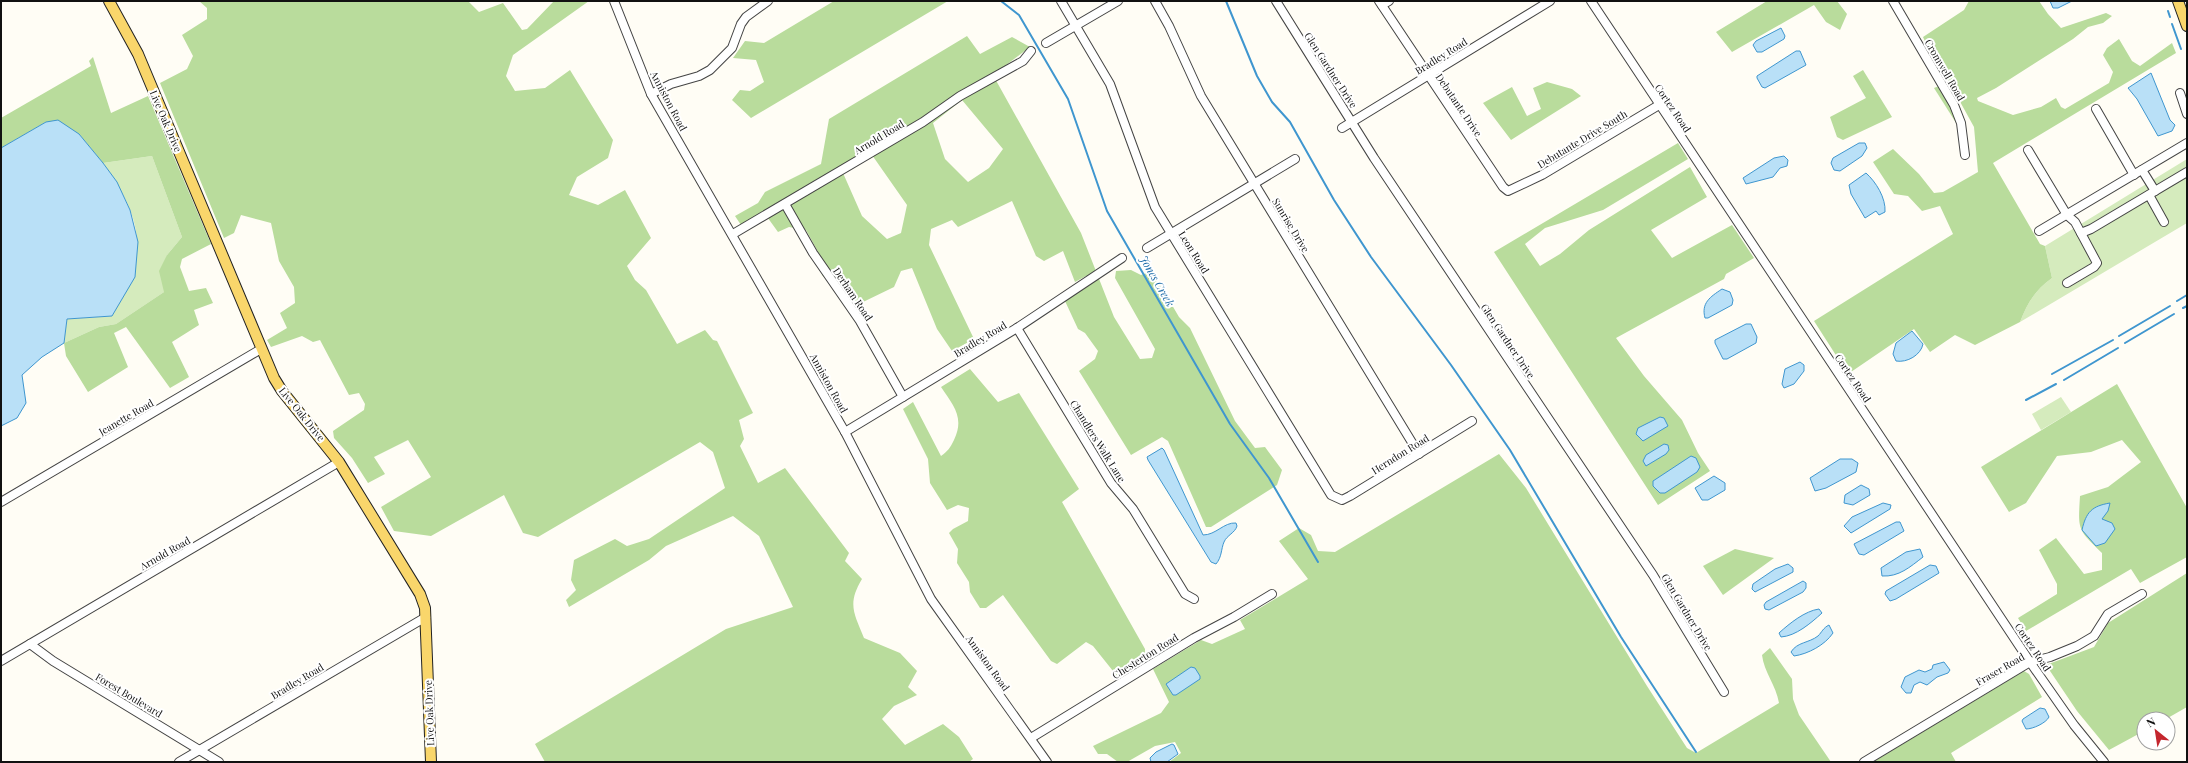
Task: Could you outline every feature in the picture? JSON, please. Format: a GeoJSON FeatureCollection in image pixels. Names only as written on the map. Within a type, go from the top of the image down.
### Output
{"type":"FeatureCollection","features":[{"type":"Feature","properties":{"kind":"main road","name":"Live Oak Drive"},"geometry":{"type":"LineString","coordinates":[[109,1],[138,54],[262,349],[282,391],[339,462],[420,594],[425,608],[426,617],[431,762]]}},
{"type":"Feature","properties":{"kind":"main road"},"geometry":{"type":"LineString","coordinates":[[2178,1],[2187,26]]}},
{"type":"Feature","properties":{"kind":"street","name":"Anniston Road"},"geometry":{"type":"LineString","coordinates":[[614,1],[651,94],[733,234],[845,432],[932,602],[1047,762]]}},
{"type":"Feature","properties":{"kind":"street"},"geometry":{"type":"LineString","coordinates":[[651,94],[671,84],[699,76],[710,70],[732,48],[741,24],[746,17],[768,1]]}},
{"type":"Feature","properties":{"kind":"street","name":"Leon Road"},"geometry":{"type":"LineString","coordinates":[[1061,1],[1110,84],[1150,197],[1171,234],[1331,495],[1337,499]]}},
{"type":"Feature","properties":{"kind":"street"},"geometry":{"type":"LineString","coordinates":[[1046,43],[1118,1]]}},
{"type":"Feature","properties":{"kind":"street","name":"Sunrise Drive"},"geometry":{"type":"LineString","coordinates":[[1155,1],[1169,26],[1201,96],[1419,454]]}},
{"type":"Feature","properties":{"kind":"street","name":"Glen Gardner Drive"},"geometry":{"type":"LineString","coordinates":[[1276,1],[1374,158],[1653,575],[1724,692]]}},
{"type":"Feature","properties":{"kind":"street","name":"Bradley Road"},"geometry":{"type":"LineString","coordinates":[[1342,128],[1550,1]]}},
{"type":"Feature","properties":{"kind":"street","name":"Cortez Road"},"geometry":{"type":"LineString","coordinates":[[1591,1],[2030,662],[2074,725],[2104,762]]}},
{"type":"Feature","properties":{"kind":"street","name":"Cromwell Road"},"geometry":{"type":"LineString","coordinates":[[1893,1],[1954,104],[1961,123],[1965,155]]}},
{"type":"Feature","properties":{"kind":"street","name":"Debutante Drive"},"geometry":{"type":"LineString","coordinates":[[1383,2],[1428,76],[1503,187],[1508,191],[1515,189]]}},
{"type":"Feature","properties":{"kind":"street","name":"Arnold Road"},"geometry":{"type":"LineString","coordinates":[[733,234],[923,122],[960,96],[1023,61],[1031,51]]}},
{"type":"Feature","properties":{"kind":"street"},"geometry":{"type":"LineString","coordinates":[[2180,93],[2187,114]]}},
{"type":"Feature","properties":{"kind":"street","name":"Debutante Drive South"},"geometry":{"type":"LineString","coordinates":[[1515,189],[1659,105]]}},
{"type":"Feature","properties":{"kind":"street"},"geometry":{"type":"LineString","coordinates":[[2096,109],[2134,175]]}},
{"type":"Feature","properties":{"kind":"street"},"geometry":{"type":"LineString","coordinates":[[2039,231],[2187,143]]}},
{"type":"Feature","properties":{"kind":"street"},"geometry":{"type":"LineString","coordinates":[[2028,150],[2066,215],[2075,222],[2097,263],[2094,267],[2067,283]]}},
{"type":"Feature","properties":{"kind":"street"},"geometry":{"type":"LineString","coordinates":[[1147,248],[1294,158]]}},
{"type":"Feature","properties":{"kind":"street"},"geometry":{"type":"LineString","coordinates":[[2142,170],[2164,222]]}},
{"type":"Feature","properties":{"kind":"street"},"geometry":{"type":"LineString","coordinates":[[2081,233],[2091,229],[2187,172]]}},
{"type":"Feature","properties":{"kind":"street","name":"Derham Road"},"geometry":{"type":"LineString","coordinates":[[785,204],[813,253],[860,321],[903,397]]}},
{"type":"Feature","properties":{"kind":"street","name":"Bradley Road"},"geometry":{"type":"LineString","coordinates":[[845,432],[1017,328],[1122,258]]}},
{"type":"Feature","properties":{"kind":"street","name":"Chandlers Walk Lane"},"geometry":{"type":"LineString","coordinates":[[1017,328],[1111,483],[1133,509],[1185,594],[1194,599]]}},
{"type":"Feature","properties":{"kind":"street","name":"Jeanette Road"},"geometry":{"type":"LineString","coordinates":[[1,502],[262,349]]}},
{"type":"Feature","properties":{"kind":"street","name":"Herndon Road"},"geometry":{"type":"LineString","coordinates":[[1337,499],[1350,496],[1472,421]]}},
{"type":"Feature","properties":{"kind":"street","name":"Arnold Road"},"geometry":{"type":"LineString","coordinates":[[1,660],[339,462]]}},
{"type":"Feature","properties":{"kind":"street","name":"Chesterton Road"},"geometry":{"type":"LineString","coordinates":[[1031,738],[1194,638],[1234,617],[1272,594]]}},
{"type":"Feature","properties":{"kind":"street","name":"Fraser Road"},"geometry":{"type":"LineString","coordinates":[[1864,762],[2030,662],[2050,657],[2078,646],[2094,636],[2108,614],[2142,594]]}},
{"type":"Feature","properties":{"kind":"street","name":"Bradley Road"},"geometry":{"type":"LineString","coordinates":[[179,762],[426,617]]}},
{"type":"Feature","properties":{"kind":"street","name":"Forest Boulevard"},"geometry":{"type":"LineString","coordinates":[[30,644],[46,657],[198,751],[219,762]]}},
{"type":"Feature","properties":{"kind":"green space"},"geometry":{"type":"Polygon","coordinates":[[[199,1],[468,1],[479,12],[503,3],[522,30],[527,29],[554,1],[589,1],[513,55],[506,76],[515,91],[545,88],[570,70],[613,140],[608,158],[577,177],[569,195],[598,205],[625,190],[651,238],[627,266],[635,280],[646,290],[677,344],[705,330],[713,340],[717,341],[753,413],[739,420],[744,439],[740,446],[758,483],[785,468],[849,553],[845,561],[862,579],[857,588],[853,602],[855,615],[864,638],[900,653],[917,671],[908,687],[917,695],[894,706],[882,719],[905,745],[943,724],[959,737],[973,759],[969,762],[545,762],[535,744],[726,629],[793,607],[759,536],[733,516],[666,546],[649,560],[569,607],[566,600],[576,590],[571,580],[574,560],[615,539],[627,546],[649,539],[725,488],[713,452],[700,442],[538,537],[523,533],[504,495],[431,536],[394,531],[381,507],[431,477],[408,440],[374,457],[385,474],[368,483],[352,458],[334,438],[333,431],[364,410],[365,404],[359,393],[349,395],[320,340],[313,342],[302,336],[271,347],[267,340],[287,328],[280,313],[295,303],[294,287],[279,261],[271,223],[241,215],[234,233],[224,238],[160,83],[187,69],[193,56],[182,35],[207,19],[207,8],[199,1]]]}},
{"type":"Feature","properties":{"kind":"green space"},"geometry":{"type":"Polygon","coordinates":[[[834,1],[948,1],[751,118],[732,100],[740,90],[750,91],[764,82],[756,60],[733,58],[745,41],[764,43],[834,1]]]}},
{"type":"Feature","properties":{"kind":"green space"},"geometry":{"type":"Polygon","coordinates":[[[1767,1],[1837,1],[1847,14],[1840,30],[1826,22],[1814,5],[1732,52],[1716,32],[1767,1]]]}},
{"type":"Feature","properties":{"kind":"green space"},"geometry":{"type":"Polygon","coordinates":[[[1969,1],[2039,1],[2048,14],[2061,28],[2106,13],[2112,16],[2103,23],[2088,27],[2073,39],[1996,88],[1977,98],[1978,101],[2013,115],[2041,107],[2056,98],[2061,107],[2065,109],[2109,83],[2113,72],[2103,55],[2107,48],[2119,39],[2132,61],[2140,66],[2172,43],[2176,53],[1993,163],[2040,244],[2045,246],[2052,278],[2041,287],[2032,298],[2020,322],[1975,345],[1955,335],[1930,352],[1914,329],[1848,374],[1814,321],[1953,234],[1940,206],[1922,211],[1908,196],[1894,194],[1873,162],[1893,149],[1919,174],[1934,193],[1943,192],[1978,172],[1974,127],[1947,78],[1947,69],[1937,58],[1932,57],[1923,37],[1964,10],[1969,1]]]}},
{"type":"Feature","properties":{"kind":"green space"},"geometry":{"type":"Polygon","coordinates":[[[967,36],[980,54],[1012,37],[1030,47],[993,75],[1081,233],[1114,317],[1140,359],[1152,358],[1155,349],[1115,278],[1116,271],[1131,270],[1141,275],[1152,271],[1179,317],[1190,328],[1235,421],[1255,448],[1265,447],[1282,470],[1277,485],[1211,527],[1206,527],[1168,441],[1162,437],[1131,455],[1079,371],[1095,359],[1098,351],[1085,333],[1078,329],[1065,301],[1090,285],[1086,276],[1075,282],[1063,251],[1044,261],[1036,256],[1012,201],[958,227],[952,220],[931,229],[929,245],[974,339],[952,351],[937,329],[912,268],[901,271],[894,287],[861,303],[842,295],[822,275],[817,250],[806,230],[789,227],[778,232],[765,214],[743,228],[735,216],[758,203],[765,192],[821,164],[829,119],[967,36]],[[962,100],[933,123],[945,159],[968,182],[989,168],[1003,149],[962,100]],[[872,155],[843,173],[862,216],[887,239],[901,233],[907,205],[872,155]]]}},
{"type":"Feature","properties":{"kind":"green space"},"geometry":{"type":"Polygon","coordinates":[[[93,57],[111,113],[148,96],[211,244],[182,259],[180,267],[189,291],[206,288],[213,303],[194,310],[199,325],[172,342],[189,377],[170,388],[126,327],[114,333],[128,367],[88,392],[66,356],[64,343],[99,327],[116,324],[164,292],[159,271],[167,255],[182,237],[152,156],[103,163],[79,134],[46,122],[1,148],[1,118],[91,66],[89,61],[93,57]]]}},
{"type":"Feature","properties":{"kind":"green space"},"geometry":{"type":"Polygon","coordinates":[[[1863,70],[1892,117],[1843,140],[1837,137],[1830,117],[1866,98],[1853,76],[1863,70]]]}},
{"type":"Feature","properties":{"kind":"green space"},"geometry":{"type":"Polygon","coordinates":[[[1547,82],[1572,89],[1581,96],[1511,140],[1483,103],[1512,87],[1527,116],[1541,109],[1533,88],[1547,82]]]}},
{"type":"Feature","properties":{"kind":"green space"},"geometry":{"type":"Polygon","coordinates":[[[1939,86],[1958,118],[1958,126],[1934,88],[1939,86]]]}},
{"type":"Feature","properties":{"kind":"green space"},"geometry":{"type":"Polygon","coordinates":[[[1678,143],[1688,159],[1603,210],[1545,228],[1525,244],[1540,266],[1560,254],[1589,230],[1690,167],[1707,197],[1651,230],[1672,258],[1732,225],[1754,258],[1726,274],[1724,279],[1616,338],[1644,376],[1682,420],[1698,453],[1710,471],[1658,505],[1494,252],[1678,143]]]}},
{"type":"Feature","properties":{"kind":"green space"},"geometry":{"type":"Polygon","coordinates":[[[152,156],[182,237],[167,255],[164,292],[116,324],[99,327],[64,343],[67,319],[112,316],[127,277],[136,247],[137,241],[134,220],[121,190],[103,163],[152,156]]]}},
{"type":"Feature","properties":{"kind":"green space"},"geometry":{"type":"Polygon","coordinates":[[[2187,159],[2187,223],[2020,322],[2032,298],[2041,287],[2052,278],[2045,246],[2187,159]]]}},
{"type":"Feature","properties":{"kind":"green space"},"geometry":{"type":"Polygon","coordinates":[[[970,369],[998,402],[1019,393],[1079,489],[1062,502],[1145,649],[1145,658],[1117,676],[1093,646],[1086,642],[1057,664],[1051,661],[1003,595],[986,608],[980,608],[970,592],[969,582],[957,563],[958,549],[949,533],[953,529],[968,521],[969,508],[958,505],[947,510],[930,483],[928,459],[903,409],[913,402],[941,456],[947,451],[954,440],[957,432],[958,418],[950,400],[941,387],[970,369]]]}},
{"type":"Feature","properties":{"kind":"green space"},"geometry":{"type":"Polygon","coordinates":[[[2117,384],[2187,508],[2187,557],[2140,583],[2131,569],[2026,631],[2018,618],[2057,594],[2057,584],[2039,550],[2056,538],[2084,574],[2102,570],[2102,553],[2088,539],[2079,523],[2080,496],[2108,487],[2141,462],[2122,440],[2091,452],[2057,456],[2026,503],[2009,512],[1981,467],[2117,384]]]}},
{"type":"Feature","properties":{"kind":"green space"},"geometry":{"type":"Polygon","coordinates":[[[2061,397],[2071,412],[2041,430],[2032,414],[2061,397]]]}},
{"type":"Feature","properties":{"kind":"green space"},"geometry":{"type":"Polygon","coordinates":[[[1499,454],[1526,488],[1647,686],[1687,748],[1696,753],[1779,703],[1762,655],[1770,648],[1792,679],[1793,699],[1799,715],[1831,762],[1169,762],[1181,753],[1175,742],[1155,746],[1127,762],[1118,762],[1107,754],[1098,754],[1093,746],[1161,713],[1169,702],[1153,669],[1201,640],[1212,644],[1245,629],[1240,620],[1308,579],[1279,541],[1299,528],[1311,535],[1318,551],[1335,552],[1499,454]]]}},
{"type":"Feature","properties":{"kind":"green space"},"geometry":{"type":"Polygon","coordinates":[[[1735,549],[1774,558],[1723,595],[1703,566],[1735,549]]]}},
{"type":"Feature","properties":{"kind":"green space"},"geometry":{"type":"Polygon","coordinates":[[[2187,573],[2187,707],[2176,713],[2176,711],[2136,711],[2136,735],[2109,750],[2077,711],[2046,665],[2094,647],[2108,623],[2187,573]]]}},
{"type":"Feature","properties":{"kind":"green space"},"geometry":{"type":"Polygon","coordinates":[[[2024,671],[2029,674],[2042,697],[1951,753],[1956,762],[1873,762],[2024,671]]]}},
{"type":"Feature","properties":{"kind":"water"},"geometry":{"type":"Polygon","coordinates":[[[2050,1],[2072,1],[2058,8],[2053,8],[2050,1]]]}},
{"type":"Feature","properties":{"kind":"water"},"geometry":{"type":"Polygon","coordinates":[[[1781,28],[1785,36],[1784,39],[1762,52],[1757,52],[1753,45],[1756,41],[1781,28]]]}},
{"type":"Feature","properties":{"kind":"water"},"geometry":{"type":"Polygon","coordinates":[[[1796,51],[1800,51],[1806,65],[1765,88],[1762,87],[1757,76],[1796,51]]]}},
{"type":"Feature","properties":{"kind":"water"},"geometry":{"type":"Polygon","coordinates":[[[2151,73],[2170,120],[2175,125],[2172,131],[2158,136],[2137,99],[2128,88],[2151,73]]]}},
{"type":"Feature","properties":{"kind":"water"},"geometry":{"type":"Polygon","coordinates":[[[58,120],[79,134],[117,182],[130,210],[138,242],[135,277],[112,316],[67,319],[64,343],[42,357],[22,375],[26,403],[17,418],[1,426],[1,148],[46,122],[58,120]]]}},
{"type":"Feature","properties":{"kind":"water"},"geometry":{"type":"Polygon","coordinates":[[[1859,143],[1865,143],[1867,148],[1862,156],[1840,171],[1834,170],[1831,163],[1833,158],[1859,143]]]}},
{"type":"Feature","properties":{"kind":"water"},"geometry":{"type":"Polygon","coordinates":[[[1784,156],[1788,160],[1787,166],[1780,168],[1773,177],[1746,184],[1743,178],[1774,158],[1784,156]]]}},
{"type":"Feature","properties":{"kind":"water"},"geometry":{"type":"Polygon","coordinates":[[[1866,173],[1880,191],[1884,201],[1885,212],[1879,215],[1876,211],[1865,218],[1851,194],[1849,185],[1866,173]]]}},
{"type":"Feature","properties":{"kind":"water"},"geometry":{"type":"Polygon","coordinates":[[[1722,289],[1730,292],[1733,300],[1732,305],[1708,318],[1705,318],[1705,304],[1722,289]]]}},
{"type":"Feature","properties":{"kind":"water"},"geometry":{"type":"Polygon","coordinates":[[[1746,324],[1751,324],[1757,337],[1756,343],[1727,359],[1723,359],[1715,340],[1746,324]]]}},
{"type":"Feature","properties":{"kind":"water"},"geometry":{"type":"Polygon","coordinates":[[[1912,331],[1923,344],[1922,348],[1916,355],[1905,361],[1896,361],[1893,354],[1896,343],[1912,331]]]}},
{"type":"Feature","properties":{"kind":"water"},"geometry":{"type":"Polygon","coordinates":[[[1800,362],[1804,365],[1804,371],[1794,384],[1784,388],[1782,384],[1785,369],[1800,362]]]}},
{"type":"Feature","properties":{"kind":"water"},"geometry":{"type":"Polygon","coordinates":[[[1660,417],[1664,418],[1668,426],[1643,441],[1636,434],[1638,428],[1660,417]]]}},
{"type":"Feature","properties":{"kind":"water"},"geometry":{"type":"Polygon","coordinates":[[[1664,444],[1668,445],[1669,450],[1666,454],[1646,466],[1643,461],[1646,455],[1664,444]]]}},
{"type":"Feature","properties":{"kind":"water"},"geometry":{"type":"Polygon","coordinates":[[[1162,448],[1203,535],[1212,533],[1228,524],[1236,523],[1236,528],[1224,542],[1216,564],[1211,562],[1148,460],[1147,457],[1162,448]]]}},
{"type":"Feature","properties":{"kind":"water"},"geometry":{"type":"Polygon","coordinates":[[[1691,456],[1696,458],[1700,467],[1697,472],[1665,493],[1660,493],[1653,486],[1653,481],[1691,456]]]}},
{"type":"Feature","properties":{"kind":"water"},"geometry":{"type":"Polygon","coordinates":[[[1840,459],[1852,459],[1858,463],[1856,472],[1826,488],[1815,491],[1810,478],[1840,459]]]}},
{"type":"Feature","properties":{"kind":"water"},"geometry":{"type":"Polygon","coordinates":[[[1714,476],[1725,483],[1725,490],[1708,500],[1702,500],[1695,488],[1714,476]]]}},
{"type":"Feature","properties":{"kind":"water"},"geometry":{"type":"Polygon","coordinates":[[[1861,485],[1869,489],[1870,495],[1853,505],[1844,503],[1845,495],[1861,485]]]}},
{"type":"Feature","properties":{"kind":"water"},"geometry":{"type":"Polygon","coordinates":[[[1883,503],[1891,505],[1890,509],[1851,533],[1844,526],[1852,517],[1883,503]]]}},
{"type":"Feature","properties":{"kind":"water"},"geometry":{"type":"Polygon","coordinates":[[[2110,503],[2108,511],[2102,519],[2112,523],[2115,529],[2105,543],[2096,546],[2082,530],[2088,514],[2094,508],[2110,503]]]}},
{"type":"Feature","properties":{"kind":"water"},"geometry":{"type":"Polygon","coordinates":[[[1896,522],[1900,522],[1904,531],[1864,555],[1859,554],[1854,544],[1896,522]]]}},
{"type":"Feature","properties":{"kind":"water"},"geometry":{"type":"Polygon","coordinates":[[[1920,549],[1923,557],[1909,568],[1894,575],[1882,576],[1881,568],[1906,552],[1920,549]]]}},
{"type":"Feature","properties":{"kind":"water"},"geometry":{"type":"Polygon","coordinates":[[[1788,564],[1793,568],[1793,572],[1755,592],[1752,589],[1753,584],[1775,569],[1788,564]]]}},
{"type":"Feature","properties":{"kind":"water"},"geometry":{"type":"Polygon","coordinates":[[[1930,565],[1936,566],[1939,573],[1896,599],[1890,601],[1885,594],[1886,591],[1930,565]]]}},
{"type":"Feature","properties":{"kind":"water"},"geometry":{"type":"Polygon","coordinates":[[[1803,581],[1806,583],[1806,588],[1803,592],[1769,610],[1765,609],[1764,605],[1766,602],[1803,581]]]}},
{"type":"Feature","properties":{"kind":"water"},"geometry":{"type":"Polygon","coordinates":[[[1819,609],[1822,613],[1808,625],[1798,632],[1781,637],[1779,633],[1793,622],[1808,612],[1819,609]]]}},
{"type":"Feature","properties":{"kind":"water"},"geometry":{"type":"Polygon","coordinates":[[[1829,625],[1833,633],[1826,641],[1810,651],[1794,656],[1791,652],[1796,646],[1818,636],[1829,625]]]}},
{"type":"Feature","properties":{"kind":"water"},"geometry":{"type":"Polygon","coordinates":[[[1944,662],[1950,670],[1948,673],[1937,677],[1927,685],[1920,682],[1914,685],[1911,693],[1906,693],[1901,687],[1905,677],[1919,670],[1925,672],[1932,669],[1933,665],[1944,662]]]}},
{"type":"Feature","properties":{"kind":"water"},"geometry":{"type":"Polygon","coordinates":[[[1191,667],[1195,668],[1200,676],[1200,679],[1176,695],[1173,695],[1166,684],[1191,667]]]}},
{"type":"Feature","properties":{"kind":"water"},"geometry":{"type":"Polygon","coordinates":[[[2040,708],[2045,709],[2049,717],[2039,725],[2026,729],[2022,721],[2023,719],[2040,708]]]}},
{"type":"Feature","properties":{"kind":"water"},"geometry":{"type":"Polygon","coordinates":[[[1172,744],[1174,745],[1178,754],[1167,762],[1151,762],[1150,758],[1156,752],[1172,744]]]}},
{"type":"Feature","properties":{"kind":"waterway","name":"Jones Creek"},"geometry":{"type":"LineString","coordinates":[[1001,1],[1019,15],[1068,99],[1107,211],[1230,424],[1269,478],[1318,562]]}},
{"type":"Feature","properties":{"kind":"waterway"},"geometry":{"type":"LineString","coordinates":[[1226,1],[1257,76],[1272,102],[1290,122],[1334,200],[1371,257],[1451,365],[1510,450],[1621,637],[1696,752]]}},
{"type":"Feature","properties":{"kind":"waterway"},"geometry":{"type":"LineString","coordinates":[[2168,11],[2170,17]]}},
{"type":"Feature","properties":{"kind":"waterway"},"geometry":{"type":"LineString","coordinates":[[2172,24],[2181,49]]}},
{"type":"Feature","properties":{"kind":"waterway"},"geometry":{"type":"LineString","coordinates":[[2177,301],[2187,295]]}},
{"type":"Feature","properties":{"kind":"waterway"},"geometry":{"type":"LineString","coordinates":[[2119,336],[2170,306]]}},
{"type":"Feature","properties":{"kind":"waterway"},"geometry":{"type":"LineString","coordinates":[[2183,308],[2187,306]]}},
{"type":"Feature","properties":{"kind":"waterway"},"geometry":{"type":"LineString","coordinates":[[2125,343],[2174,314]]}},
{"type":"Feature","properties":{"kind":"waterway"},"geometry":{"type":"LineString","coordinates":[[2052,374],[2113,340]]}},
{"type":"Feature","properties":{"kind":"waterway"},"geometry":{"type":"LineString","coordinates":[[2064,380],[2118,348]]}},
{"type":"Feature","properties":{"kind":"waterway"},"geometry":{"type":"LineString","coordinates":[[2026,400],[2056,384]]}}]}
